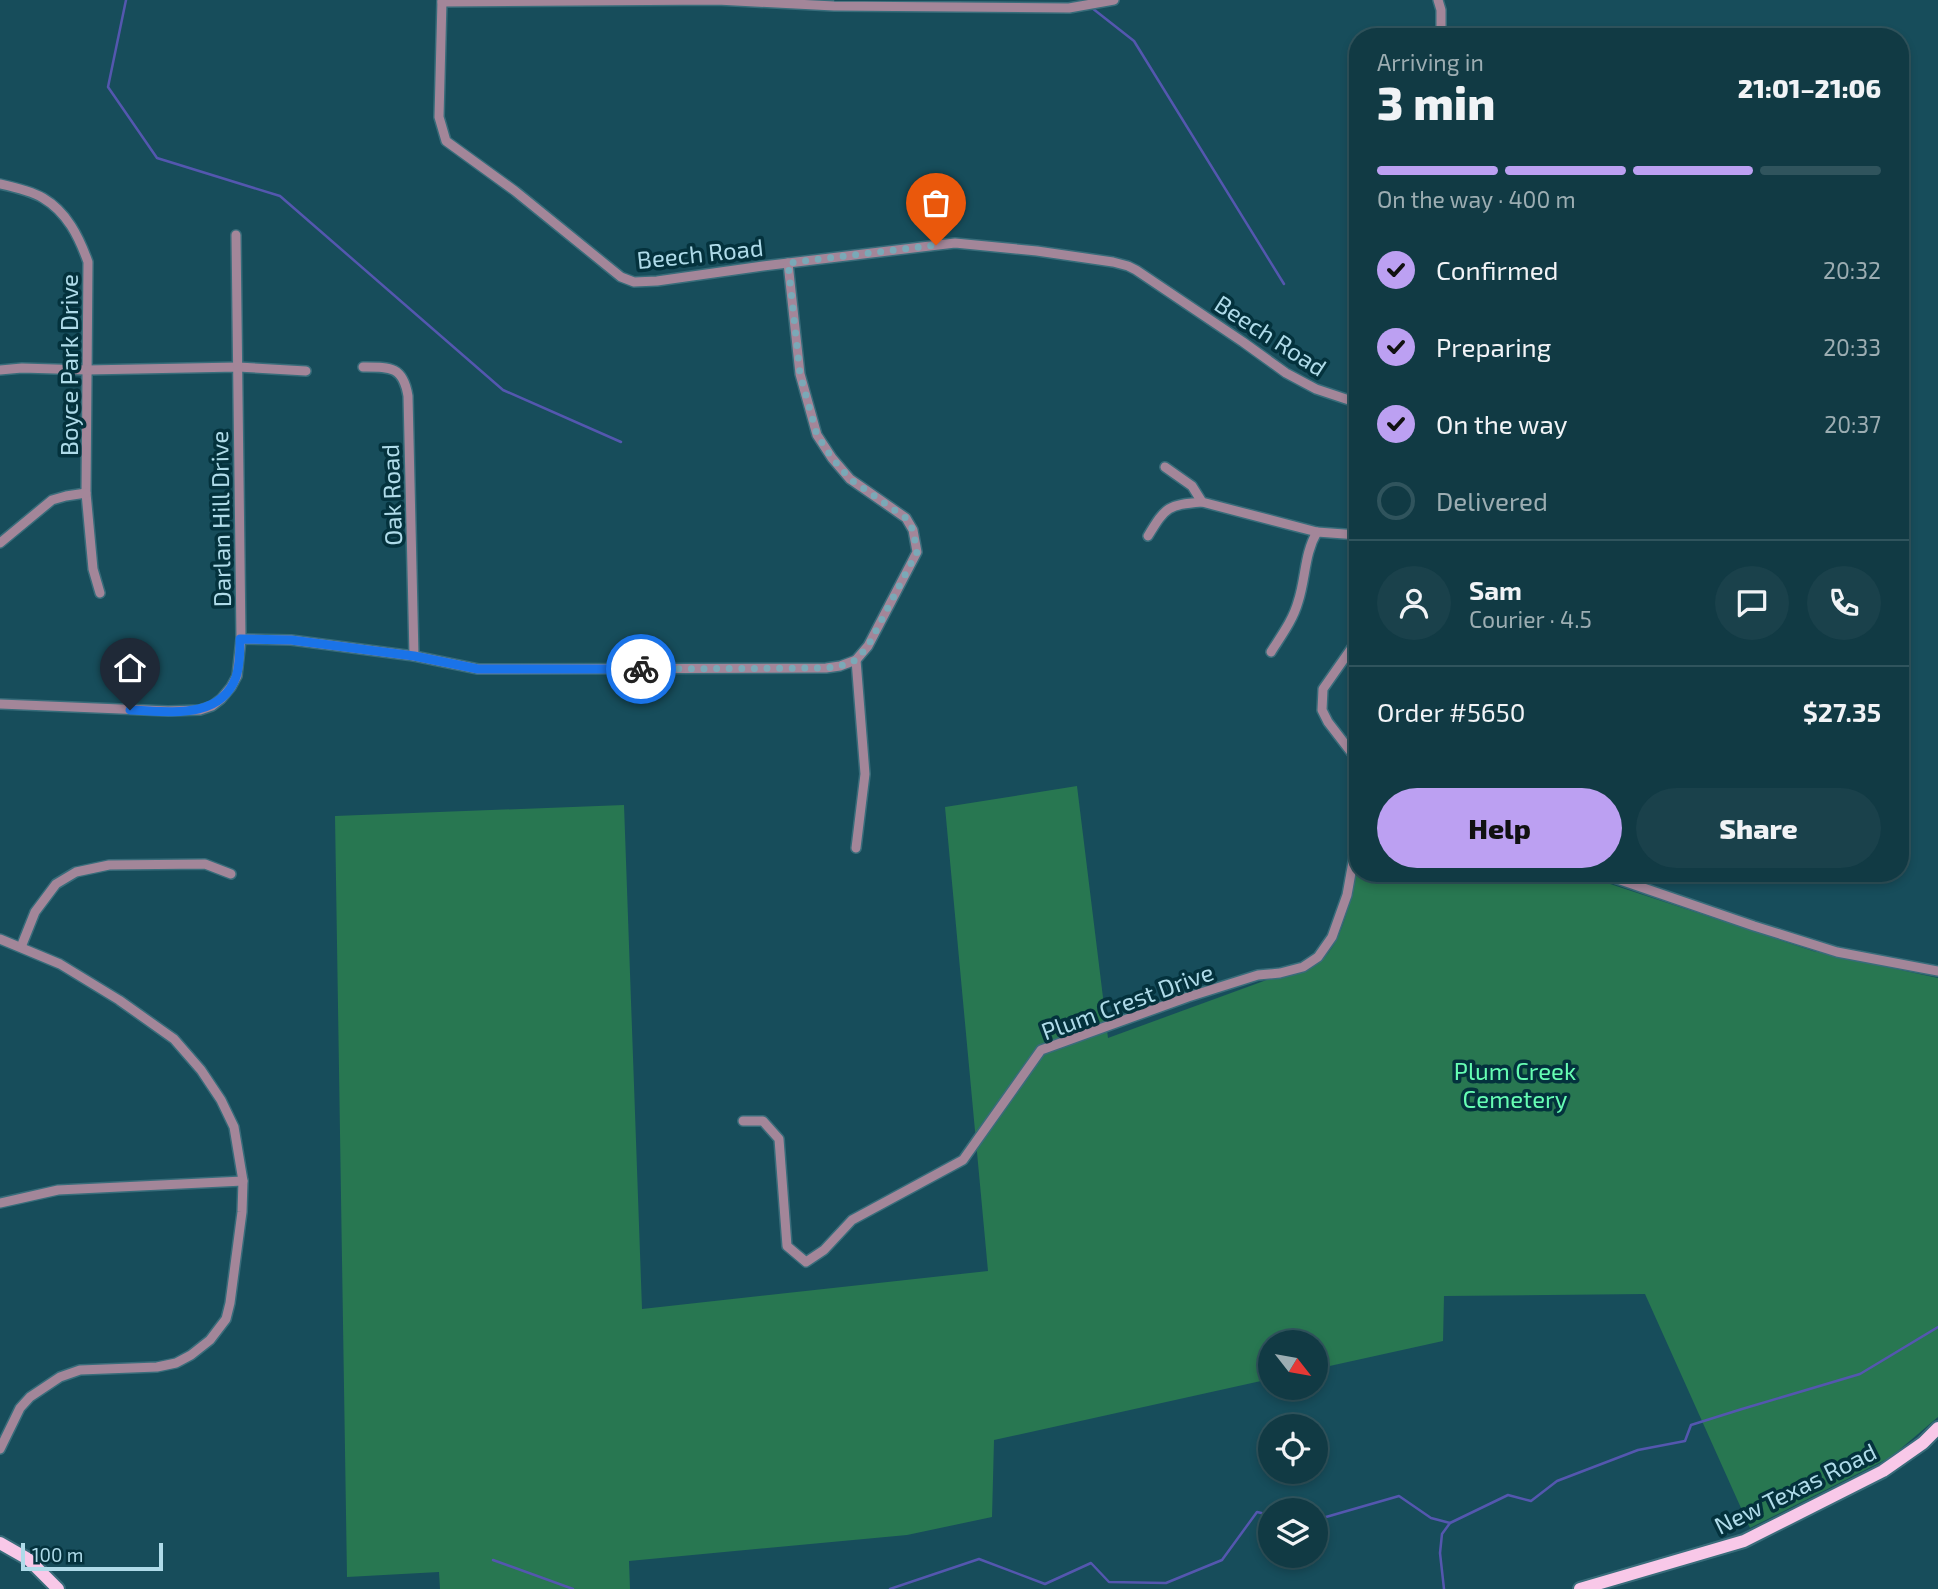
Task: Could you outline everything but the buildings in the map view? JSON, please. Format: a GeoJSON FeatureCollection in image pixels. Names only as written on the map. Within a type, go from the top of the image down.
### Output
{"type":"FeatureCollection","features":[{"type":"Feature","properties":{"kind":"main road","name":"New Texas Road"},"geometry":{"type":"LineString","coordinates":[[1580,1589],[1744,1541],[1883,1471],[1923,1443],[1938,1428]]}},
{"type":"Feature","properties":{"kind":"main road"},"geometry":{"type":"LineString","coordinates":[[0,1543],[28,1559],[58,1589]]}},
{"type":"Feature","properties":{"kind":"street"},"geometry":{"type":"LineString","coordinates":[[442,1],[717,0],[834,6],[1069,8],[1115,0]]}},
{"type":"Feature","properties":{"kind":"street"},"geometry":{"type":"LineString","coordinates":[[1438,0],[1441,28]]}},
{"type":"Feature","properties":{"kind":"street","name":"Beech Road"},"geometry":{"type":"LineString","coordinates":[[442,1],[439,117],[446,141],[515,191],[621,277],[634,282],[657,281],[955,243],[1037,251],[1128,266],[1286,373],[1349,400]]}},
{"type":"Feature","properties":{"kind":"street","name":"Boyce Park Drive"},"geometry":{"type":"LineString","coordinates":[[0,184],[43,198],[68,220],[88,262],[86,493],[93,569],[100,593]]}},
{"type":"Feature","properties":{"kind":"street","name":"Darlan Hill Drive"},"geometry":{"type":"LineString","coordinates":[[0,704],[200,710],[221,699],[237,676],[240,639],[236,235]]}},
{"type":"Feature","properties":{"kind":"street"},"geometry":{"type":"LineString","coordinates":[[240,639],[291,640],[414,656],[478,669],[826,668],[856,660],[868,646],[917,552],[913,530],[906,518],[850,479],[817,435],[800,374],[788,263]]}},
{"type":"Feature","properties":{"kind":"street"},"geometry":{"type":"LineString","coordinates":[[0,370],[238,367],[306,371]]}},
{"type":"Feature","properties":{"kind":"street","name":"Oak Road"},"geometry":{"type":"LineString","coordinates":[[363,367],[388,368],[401,373],[406,381],[414,656]]}},
{"type":"Feature","properties":{"kind":"street"},"geometry":{"type":"LineString","coordinates":[[1165,467],[1192,486],[1202,502]]}},
{"type":"Feature","properties":{"kind":"street"},"geometry":{"type":"LineString","coordinates":[[0,543],[52,500],[86,493]]}},
{"type":"Feature","properties":{"kind":"street"},"geometry":{"type":"LineString","coordinates":[[1148,536],[1160,515],[1170,507],[1202,502],[1317,532],[1349,534]]}},
{"type":"Feature","properties":{"kind":"street"},"geometry":{"type":"LineString","coordinates":[[1272,652],[1299,601],[1310,545],[1317,532]]}},
{"type":"Feature","properties":{"kind":"street"},"geometry":{"type":"LineString","coordinates":[[1349,652],[1323,689],[1322,710],[1349,749]]}},
{"type":"Feature","properties":{"kind":"street"},"geometry":{"type":"LineString","coordinates":[[856,660],[865,774],[856,848]]}},
{"type":"Feature","properties":{"kind":"street"},"geometry":{"type":"LineString","coordinates":[[21,947],[39,905],[56,884],[76,872],[109,864],[205,864],[231,874]]}},
{"type":"Feature","properties":{"kind":"street","name":"Plum Crest Drive"},"geometry":{"type":"LineString","coordinates":[[743,1121],[763,1121],[779,1139],[787,1246],[806,1262],[824,1250],[852,1220],[963,1160],[1041,1050],[1188,997],[1258,975],[1303,967],[1318,957],[1332,937],[1349,882]]}},
{"type":"Feature","properties":{"kind":"street"},"geometry":{"type":"LineString","coordinates":[[1626,882],[1837,952],[1938,971]]}},
{"type":"Feature","properties":{"kind":"street"},"geometry":{"type":"LineString","coordinates":[[0,939],[72,971],[174,1039],[201,1070],[221,1100],[234,1127],[243,1181],[242,1212],[230,1303],[226,1319],[210,1340],[176,1363],[157,1367],[80,1370],[60,1377],[30,1397],[20,1408],[0,1449]]}},
{"type":"Feature","properties":{"kind":"street"},"geometry":{"type":"LineString","coordinates":[[0,1202],[58,1190],[243,1181]]}},
{"type":"Feature","properties":{"kind":"green space","name":"Plum Creek Cemetery"},"geometry":{"type":"Polygon","coordinates":[[[1077,786],[1108,1038],[1272,978],[1314,966],[1333,947],[1340,933],[1353,882],[1604,882],[1813,951],[1938,978],[1938,1417],[1891,1457],[1750,1528],[1645,1294],[1444,1296],[1443,1341],[1328,1366],[1328,1330],[1258,1330],[1258,1382],[994,1440],[992,1517],[907,1535],[629,1561],[630,1589],[440,1589],[439,1572],[347,1577],[335,816],[624,805],[642,1309],[988,1271],[945,807],[1077,786]]]}},
{"type":"Feature","properties":{"kind":"waterway"},"geometry":{"type":"LineString","coordinates":[[126,0],[108,87],[157,158],[280,196],[503,390],[621,442]]}},
{"type":"Feature","properties":{"kind":"waterway"},"geometry":{"type":"LineString","coordinates":[[1092,8],[1134,41],[1284,284]]}},
{"type":"Feature","properties":{"kind":"waterway"},"geometry":{"type":"LineString","coordinates":[[1444,1589],[1440,1553],[1442,1534],[1450,1523],[1508,1495],[1531,1501],[1557,1481],[1638,1450],[1685,1441],[1691,1425],[1860,1374],[1938,1327]]}},
{"type":"Feature","properties":{"kind":"waterway"},"geometry":{"type":"LineString","coordinates":[[1328,1516],[1399,1496],[1431,1518],[1450,1523]]}},
{"type":"Feature","properties":{"kind":"waterway"},"geometry":{"type":"LineString","coordinates":[[890,1589],[979,1559],[1045,1584],[1091,1563],[1109,1582],[1166,1583],[1222,1560],[1258,1512]]}},
{"type":"Feature","properties":{"kind":"waterway"},"geometry":{"type":"LineString","coordinates":[[493,1560],[573,1589]]}},
{"type":"Feature","properties":{"kind":"way so far"},"geometry":{"type":"LineString","coordinates":[[641,669],[826,668],[856,660],[868,646],[917,552],[913,530],[906,518],[850,479],[817,435],[800,374],[788,263],[936,245]]}},
{"type":"Feature","properties":{"kind":"route"},"geometry":{"type":"LineString","coordinates":[[130,710],[200,710],[212,706],[231,687],[237,676],[240,639],[291,640],[414,656],[478,669],[641,669]]}}]}
